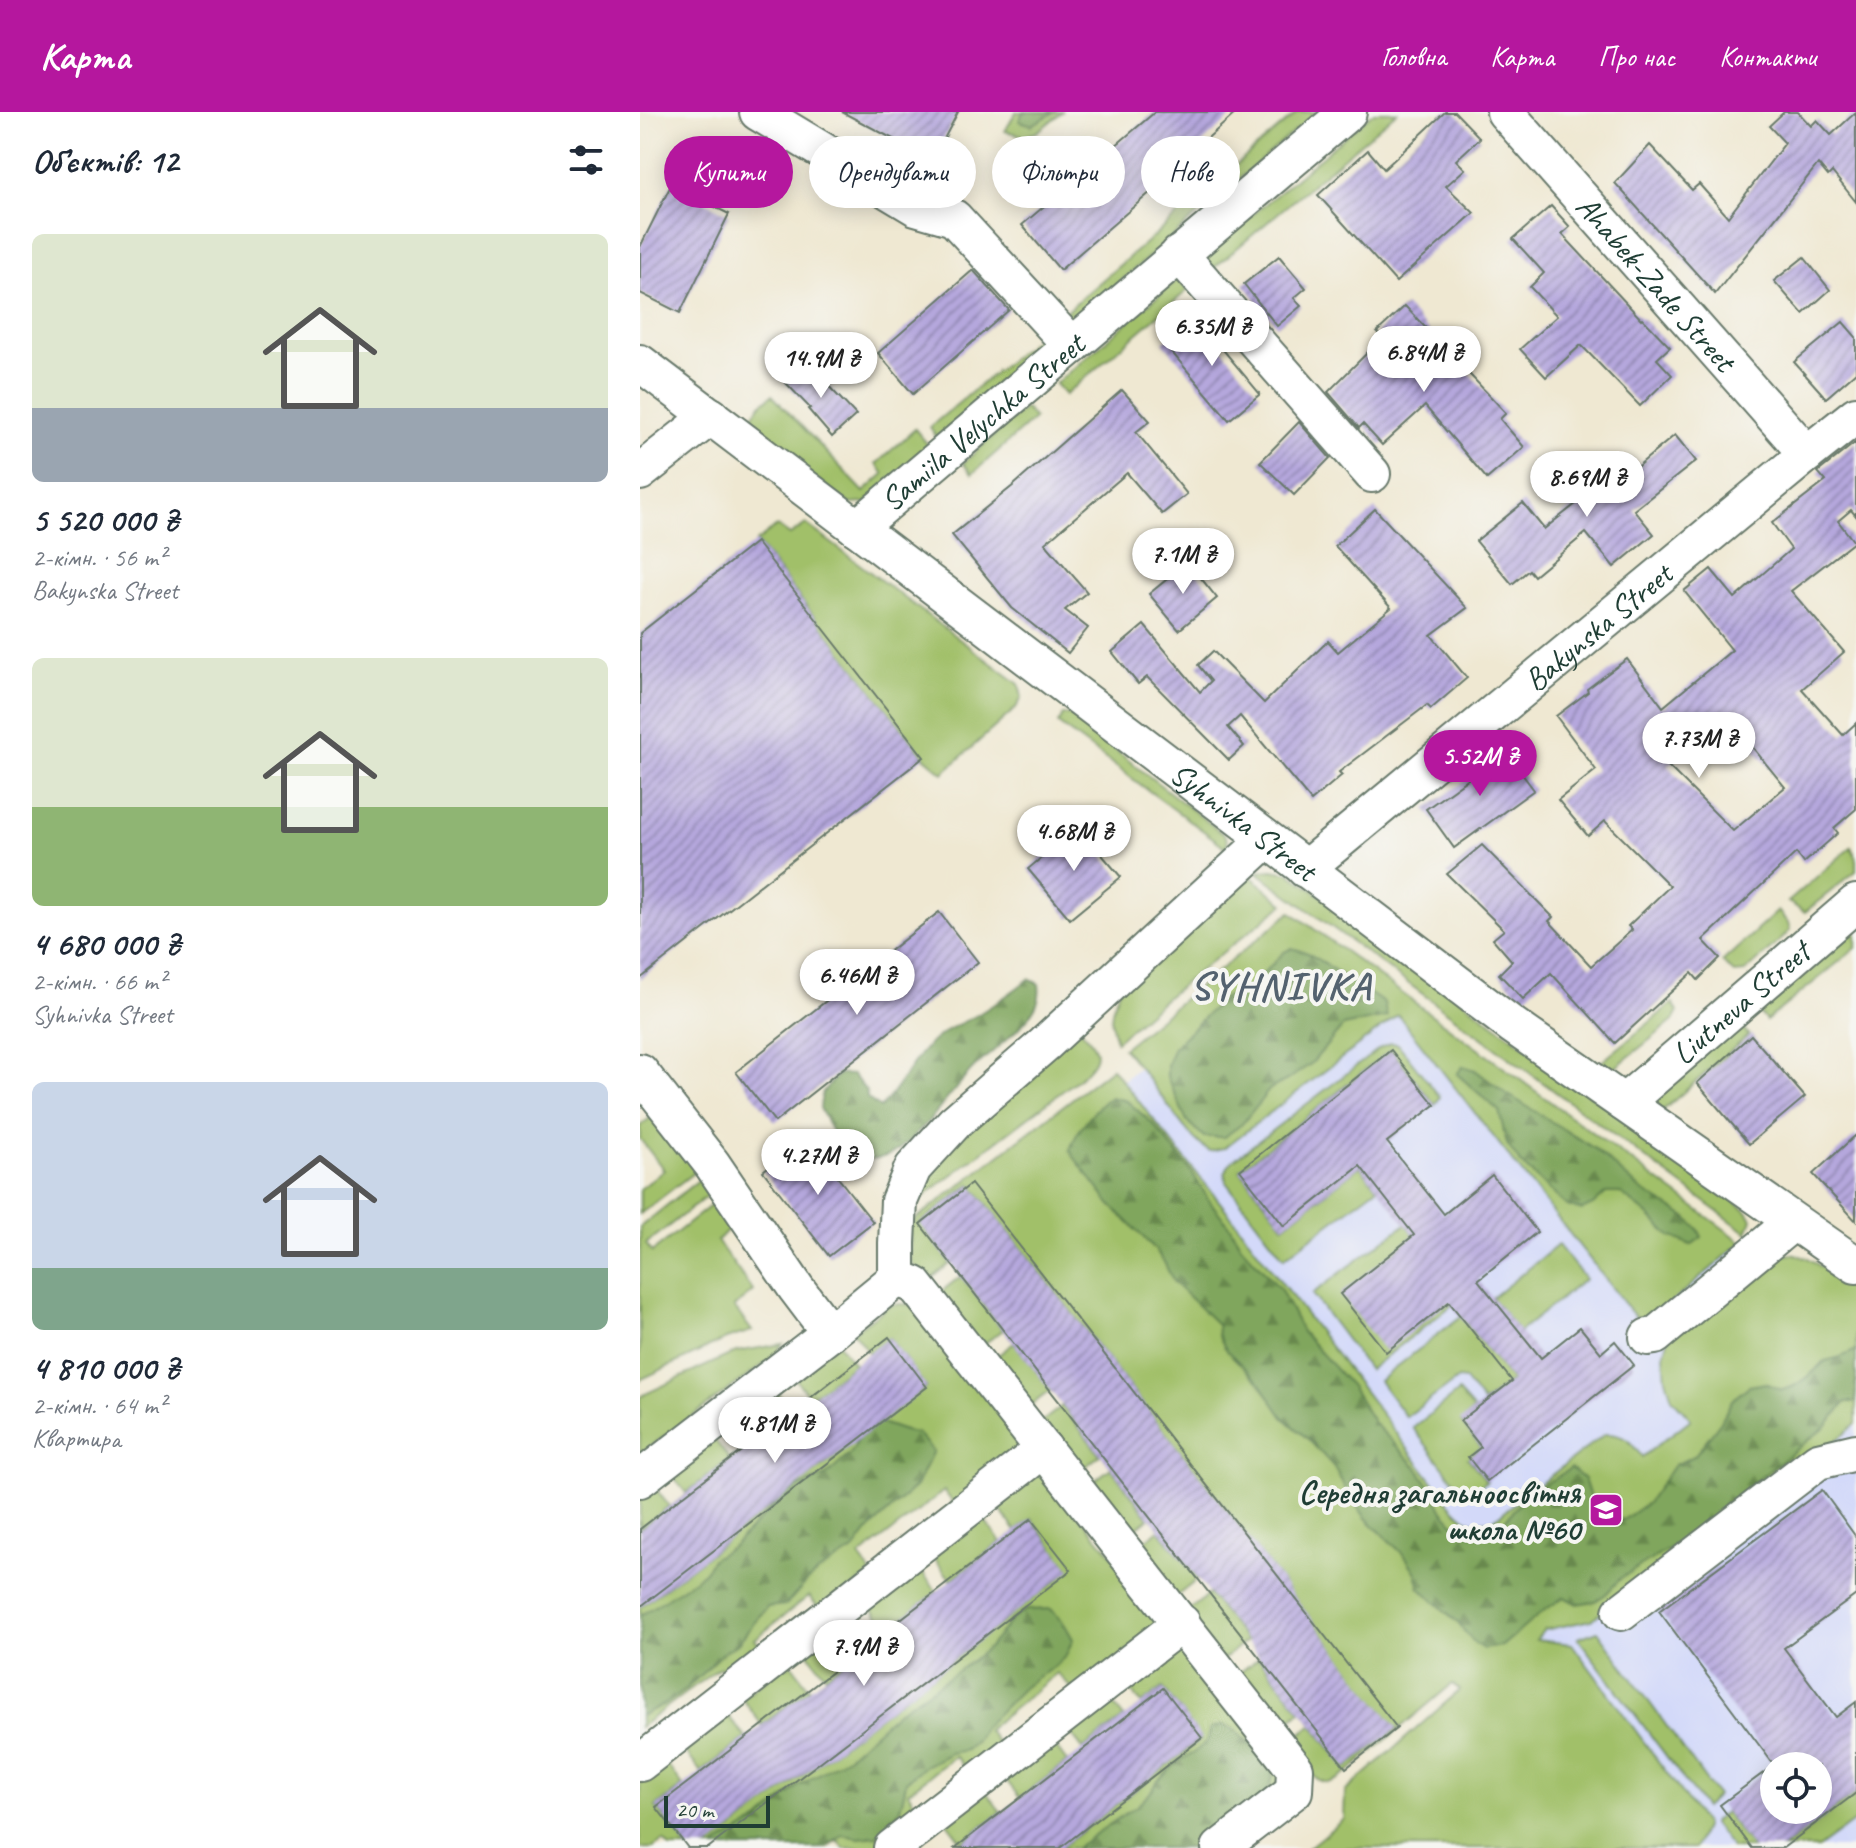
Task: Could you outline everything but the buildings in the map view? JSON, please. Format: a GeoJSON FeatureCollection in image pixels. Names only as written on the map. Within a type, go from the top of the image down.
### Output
{"type":"FeatureCollection","features":[{"type":"Feature","properties":{"kind":"street"},"geometry":{"type":"LineString","coordinates":[[758,112],[916,207],[954,218],[1072,346]]}},
{"type":"Feature","properties":{"kind":"street","name":"Samiila Velychka Street"},"geometry":{"type":"LineString","coordinates":[[857,528],[1348,112]]}},
{"type":"Feature","properties":{"kind":"street","name":"Ahabek-Zade Street"},"geometry":{"type":"LineString","coordinates":[[1505,112],[1807,454]]}},
{"type":"Feature","properties":{"kind":"street"},"geometry":{"type":"LineString","coordinates":[[1179,254],[1372,474]]}},
{"type":"Feature","properties":{"kind":"street","name":"Syhnivka Street"},"geometry":{"type":"LineString","coordinates":[[640,363],[1512,1025],[1856,1265]]}},
{"type":"Feature","properties":{"kind":"street","name":"Bakynska Street"},"geometry":{"type":"LineString","coordinates":[[1305,869],[1856,415]]}},
{"type":"Feature","properties":{"kind":"street"},"geometry":{"type":"LineString","coordinates":[[640,472],[711,416]]}},
{"type":"Feature","properties":{"kind":"street"},"geometry":{"type":"LineString","coordinates":[[640,1479],[897,1278],[899,1201],[913,1168],[955,1122],[1045,1044],[1266,840]]}},
{"type":"Feature","properties":{"kind":"street","name":"Liutneva Street"},"geometry":{"type":"LineString","coordinates":[[1624,1103],[1856,903]]}},
{"type":"Feature","properties":{"kind":"street"},"geometry":{"type":"LineString","coordinates":[[640,1072],[712,1164],[830,1333]]}},
{"type":"Feature","properties":{"kind":"street"},"geometry":{"type":"LineString","coordinates":[[1648,1337],[1655,1336],[1793,1222]]}},
{"type":"Feature","properties":{"kind":"street"},"geometry":{"type":"LineString","coordinates":[[897,1278],[915,1285],[1295,1769],[1294,1791],[1220,1848]]}},
{"type":"Feature","properties":{"kind":"street"},"geometry":{"type":"LineString","coordinates":[[640,1763],[1044,1449]]}},
{"type":"Feature","properties":{"kind":"street"},"geometry":{"type":"LineString","coordinates":[[1621,1612],[1818,1461],[1856,1452]]}},
{"type":"Feature","properties":{"kind":"street"},"geometry":{"type":"LineString","coordinates":[[892,1848],[1182,1623]]}},
{"type":"Feature","properties":{"kind":"shaded area","name":"Середня загальноосвітня школа №60"},"geometry":{"type":"Polygon","coordinates":[[[1294,933],[1856,1331],[1856,1848],[1308,1848],[1502,1690],[1054,1140],[1294,933]]]}},
{"type":"Feature","properties":{"kind":"green space"},"geometry":{"type":"Polygon","coordinates":[[[1016,112],[1062,112],[1037,132],[1025,136],[1005,131],[1016,112]]]}},
{"type":"Feature","properties":{"kind":"green space"},"geometry":{"type":"Polygon","coordinates":[[[1023,112],[1055,112],[1032,125],[1019,121],[1023,112]]]}},
{"type":"Feature","properties":{"kind":"green space"},"geometry":{"type":"Polygon","coordinates":[[[1298,112],[1317,112],[1240,178],[1240,162],[1298,112]]]}},
{"type":"Feature","properties":{"kind":"green space"},"geometry":{"type":"Polygon","coordinates":[[[1374,112],[1397,112],[1209,272],[1199,260],[1374,112]]]}},
{"type":"Feature","properties":{"kind":"green space"},"geometry":{"type":"Polygon","coordinates":[[[1186,208],[1206,208],[1072,323],[1064,313],[1186,208]]]}},
{"type":"Feature","properties":{"kind":"green space"},"geometry":{"type":"Polygon","coordinates":[[[1178,279],[1188,290],[1065,395],[1055,384],[1178,279]]]}},
{"type":"Feature","properties":{"kind":"green space"},"geometry":{"type":"Polygon","coordinates":[[[1046,330],[1055,338],[937,438],[930,427],[1046,330]]]}},
{"type":"Feature","properties":{"kind":"green space"},"geometry":{"type":"Polygon","coordinates":[[[772,395],[864,492],[884,474],[876,464],[915,429],[929,446],[866,503],[850,504],[745,426],[772,395]]]}},
{"type":"Feature","properties":{"kind":"green space"},"geometry":{"type":"Polygon","coordinates":[[[1025,408],[1034,419],[972,474],[963,463],[1025,408]]]}},
{"type":"Feature","properties":{"kind":"green space"},"geometry":{"type":"Polygon","coordinates":[[[806,524],[1019,684],[1022,698],[1015,709],[943,773],[924,757],[756,542],[777,526],[790,535],[806,524]]]}},
{"type":"Feature","properties":{"kind":"green space"},"geometry":{"type":"Polygon","coordinates":[[[1063,715],[1070,715],[1226,836],[1228,849],[1058,724],[1063,715]]]}},
{"type":"Feature","properties":{"kind":"green space"},"geometry":{"type":"Polygon","coordinates":[[[1851,847],[1856,856],[1856,871],[1805,912],[1788,902],[1851,847]]]}},
{"type":"Feature","properties":{"kind":"green space"},"geometry":{"type":"Polygon","coordinates":[[[1272,870],[1290,873],[1746,1210],[1752,1219],[1747,1233],[1257,872],[1272,870]]]}},
{"type":"Feature","properties":{"kind":"green space"},"geometry":{"type":"Polygon","coordinates":[[[1249,875],[1284,904],[1116,1041],[1112,1014],[1120,988],[1249,875]]]}},
{"type":"Feature","properties":{"kind":"green space"},"geometry":{"type":"Polygon","coordinates":[[[1778,911],[1790,930],[1745,972],[1734,973],[1722,962],[1778,911]]]}},
{"type":"Feature","properties":{"kind":"green space"},"geometry":{"type":"Polygon","coordinates":[[[1291,912],[1742,1242],[1651,1320],[1637,1318],[1398,1015],[1224,1148],[1210,1151],[1203,1147],[1186,1130],[1123,1048],[1291,912]]]}},
{"type":"Feature","properties":{"kind":"green space"},"geometry":{"type":"Polygon","coordinates":[[[1856,923],[1856,948],[1766,1021],[1757,1010],[1856,923]]]}},
{"type":"Feature","properties":{"kind":"green space"},"geometry":{"type":"Polygon","coordinates":[[[1292,948],[1308,953],[1384,1003],[1387,1017],[1343,1026],[1312,1063],[1270,1089],[1242,1124],[1224,1137],[1204,1137],[1187,1121],[1167,1077],[1167,1065],[1174,1047],[1223,998],[1250,987],[1284,952],[1292,948]]]}},
{"type":"Feature","properties":{"kind":"green space"},"geometry":{"type":"Polygon","coordinates":[[[1029,979],[1039,984],[1038,1002],[1031,1014],[964,1078],[916,1135],[893,1153],[879,1158],[864,1161],[847,1152],[820,1108],[822,1093],[838,1074],[853,1075],[866,1091],[867,1098],[880,1108],[930,1044],[1029,979]]]}},
{"type":"Feature","properties":{"kind":"green space"},"geometry":{"type":"Polygon","coordinates":[[[1673,1003],[1678,1012],[1673,1021],[1611,1071],[1599,1064],[1673,1003]]]}},
{"type":"Feature","properties":{"kind":"green space"},"geometry":{"type":"Polygon","coordinates":[[[1736,1021],[1749,1035],[1661,1112],[1653,1094],[1736,1021]]]}},
{"type":"Feature","properties":{"kind":"green space"},"geometry":{"type":"Polygon","coordinates":[[[1078,1027],[1095,1048],[1096,1054],[1085,1072],[911,1206],[918,1177],[1078,1027]]]}},
{"type":"Feature","properties":{"kind":"green space"},"geometry":{"type":"Polygon","coordinates":[[[1390,1043],[1398,1044],[1440,1097],[1435,1105],[1391,1050],[1240,1170],[1284,1226],[1360,1166],[1377,1188],[1284,1258],[1226,1182],[1225,1172],[1231,1162],[1390,1043]]]}},
{"type":"Feature","properties":{"kind":"green space"},"geometry":{"type":"Polygon","coordinates":[[[1463,1066],[1475,1070],[1504,1092],[1595,1149],[1641,1190],[1686,1217],[1702,1237],[1691,1245],[1670,1236],[1620,1193],[1606,1193],[1582,1210],[1567,1206],[1521,1164],[1507,1144],[1499,1111],[1457,1074],[1463,1066]]]}},
{"type":"Feature","properties":{"kind":"green space"},"geometry":{"type":"Polygon","coordinates":[[[1112,1068],[1228,1212],[1446,1499],[1461,1516],[1471,1521],[1493,1520],[1605,1434],[1618,1435],[1627,1440],[1642,1457],[1691,1419],[1672,1398],[1666,1379],[1664,1355],[1670,1333],[1774,1257],[1791,1254],[1808,1258],[1856,1291],[1856,1423],[1591,1620],[1544,1630],[1536,1640],[1572,1644],[1705,1825],[1695,1848],[1308,1848],[1344,1819],[1345,1792],[1460,1690],[1452,1684],[1338,1779],[1325,1782],[1312,1775],[1288,1743],[1312,1725],[1346,1768],[1396,1728],[971,1184],[920,1223],[951,1263],[927,1282],[911,1262],[910,1224],[1112,1068]]]}},
{"type":"Feature","properties":{"kind":"green space"},"geometry":{"type":"Polygon","coordinates":[[[1110,1097],[1127,1101],[1154,1125],[1191,1171],[1241,1246],[1281,1290],[1302,1332],[1351,1386],[1374,1423],[1415,1465],[1443,1511],[1462,1532],[1482,1536],[1506,1519],[1526,1496],[1571,1468],[1584,1479],[1589,1494],[1606,1514],[1623,1520],[1647,1503],[1674,1465],[1694,1456],[1721,1421],[1732,1400],[1749,1386],[1766,1383],[1782,1390],[1792,1387],[1825,1361],[1856,1350],[1856,1402],[1846,1402],[1825,1427],[1737,1496],[1720,1518],[1621,1578],[1606,1594],[1595,1601],[1577,1604],[1564,1597],[1502,1646],[1483,1649],[1420,1588],[1416,1573],[1405,1556],[1366,1518],[1334,1467],[1283,1417],[1260,1383],[1226,1350],[1217,1324],[1174,1283],[1154,1248],[1110,1204],[1074,1157],[1070,1150],[1081,1127],[1110,1097]]]}},
{"type":"Feature","properties":{"kind":"green space"},"geometry":{"type":"Polygon","coordinates":[[[654,1115],[697,1170],[640,1214],[640,1189],[664,1170],[640,1139],[640,1126],[654,1115]]]}},
{"type":"Feature","properties":{"kind":"green space"},"geometry":{"type":"Polygon","coordinates":[[[701,1178],[712,1192],[646,1244],[652,1252],[718,1200],[736,1221],[717,1241],[753,1291],[734,1307],[752,1331],[726,1339],[640,1380],[640,1227],[701,1178]]]}},
{"type":"Feature","properties":{"kind":"green space"},"geometry":{"type":"Polygon","coordinates":[[[1406,1224],[1452,1305],[1369,1370],[1312,1294],[1406,1224]]]}},
{"type":"Feature","properties":{"kind":"green space"},"geometry":{"type":"Polygon","coordinates":[[[1558,1245],[1585,1279],[1519,1332],[1492,1298],[1558,1245]]]}},
{"type":"Feature","properties":{"kind":"green space"},"geometry":{"type":"Polygon","coordinates":[[[961,1276],[1003,1330],[978,1348],[937,1295],[961,1276]]]}},
{"type":"Feature","properties":{"kind":"green space"},"geometry":{"type":"Polygon","coordinates":[[[890,1305],[913,1305],[1020,1430],[1019,1452],[956,1507],[944,1491],[859,1557],[871,1573],[822,1612],[809,1596],[755,1639],[766,1654],[733,1681],[720,1667],[640,1727],[640,1607],[926,1387],[889,1338],[869,1353],[853,1332],[890,1305]]]}},
{"type":"Feature","properties":{"kind":"green space"},"geometry":{"type":"Polygon","coordinates":[[[1461,1316],[1512,1381],[1483,1403],[1465,1380],[1458,1379],[1406,1417],[1379,1381],[1461,1316]]]}},
{"type":"Feature","properties":{"kind":"green space"},"geometry":{"type":"Polygon","coordinates":[[[838,1343],[854,1364],[810,1398],[794,1377],[838,1343]]]}},
{"type":"Feature","properties":{"kind":"green space"},"geometry":{"type":"Polygon","coordinates":[[[1014,1343],[1051,1390],[1026,1409],[989,1362],[1014,1343]]]}},
{"type":"Feature","properties":{"kind":"green space"},"geometry":{"type":"Polygon","coordinates":[[[783,1344],[771,1359],[640,1454],[640,1398],[645,1394],[736,1352],[783,1344]]]}},
{"type":"Feature","properties":{"kind":"green space"},"geometry":{"type":"Polygon","coordinates":[[[776,1390],[792,1412],[744,1448],[728,1428],[776,1390]]]}},
{"type":"Feature","properties":{"kind":"green space"},"geometry":{"type":"Polygon","coordinates":[[[1458,1392],[1474,1410],[1461,1422],[1481,1447],[1468,1458],[1487,1481],[1472,1492],[1462,1491],[1413,1428],[1458,1392]]]}},
{"type":"Feature","properties":{"kind":"green space"},"geometry":{"type":"Polygon","coordinates":[[[1062,1406],[1100,1455],[1077,1473],[1038,1425],[1062,1406]]]}},
{"type":"Feature","properties":{"kind":"green space"},"geometry":{"type":"Polygon","coordinates":[[[880,1423],[917,1433],[933,1451],[916,1486],[869,1530],[855,1549],[809,1579],[786,1605],[767,1607],[737,1644],[723,1653],[687,1688],[667,1703],[640,1716],[640,1616],[705,1571],[712,1559],[734,1545],[783,1497],[826,1476],[851,1453],[860,1436],[880,1423]]]}},
{"type":"Feature","properties":{"kind":"green space"},"geometry":{"type":"Polygon","coordinates":[[[714,1439],[730,1459],[686,1493],[670,1472],[714,1439]]]}},
{"type":"Feature","properties":{"kind":"green space"},"geometry":{"type":"Polygon","coordinates":[[[1111,1468],[1149,1518],[1126,1536],[1087,1486],[1111,1468]]]}},
{"type":"Feature","properties":{"kind":"green space"},"geometry":{"type":"Polygon","coordinates":[[[1044,1474],[1157,1608],[1156,1625],[1079,1696],[1057,1673],[987,1730],[1004,1751],[972,1777],[955,1756],[908,1792],[923,1815],[880,1848],[844,1848],[838,1840],[827,1848],[708,1848],[1070,1570],[1032,1519],[1016,1531],[995,1503],[1035,1476],[1044,1474]]]}},
{"type":"Feature","properties":{"kind":"green space"},"geometry":{"type":"Polygon","coordinates":[[[653,1485],[669,1506],[640,1529],[640,1495],[653,1485]]]}},
{"type":"Feature","properties":{"kind":"green space"},"geometry":{"type":"Polygon","coordinates":[[[980,1515],[1001,1542],[951,1580],[930,1553],[980,1515]]]}},
{"type":"Feature","properties":{"kind":"green space"},"geometry":{"type":"Polygon","coordinates":[[[1159,1530],[1198,1579],[1174,1598],[1135,1549],[1159,1530]]]}},
{"type":"Feature","properties":{"kind":"green space"},"geometry":{"type":"Polygon","coordinates":[[[916,1564],[937,1592],[888,1629],[867,1602],[916,1564]]]}},
{"type":"Feature","properties":{"kind":"green space"},"geometry":{"type":"Polygon","coordinates":[[[1209,1594],[1246,1641],[1222,1660],[1186,1613],[1209,1594]]]}},
{"type":"Feature","properties":{"kind":"green space"},"geometry":{"type":"Polygon","coordinates":[[[1051,1609],[1073,1639],[1066,1656],[1023,1688],[966,1750],[950,1753],[906,1781],[898,1812],[878,1836],[859,1838],[843,1835],[822,1848],[714,1848],[760,1820],[797,1787],[847,1757],[897,1712],[989,1647],[1011,1620],[1026,1610],[1051,1609]]]}},
{"type":"Feature","properties":{"kind":"green space"},"geometry":{"type":"Polygon","coordinates":[[[850,1614],[872,1642],[826,1676],[805,1649],[850,1614]]]}},
{"type":"Feature","properties":{"kind":"green space"},"geometry":{"type":"Polygon","coordinates":[[[1598,1631],[1717,1796],[1705,1808],[1578,1638],[1598,1631]]]}},
{"type":"Feature","properties":{"kind":"green space"},"geometry":{"type":"Polygon","coordinates":[[[1181,1650],[1288,1774],[1208,1848],[1060,1848],[1201,1739],[1163,1688],[1142,1704],[1124,1682],[1171,1651],[1181,1650]]]}},
{"type":"Feature","properties":{"kind":"green space"},"geometry":{"type":"Polygon","coordinates":[[[1259,1658],[1301,1711],[1277,1730],[1235,1676],[1259,1658]]]}},
{"type":"Feature","properties":{"kind":"green space"},"geometry":{"type":"Polygon","coordinates":[[[789,1661],[810,1689],[762,1725],[742,1698],[789,1661]]]}},
{"type":"Feature","properties":{"kind":"green space"},"geometry":{"type":"Polygon","coordinates":[[[1106,1695],[1124,1718],[1083,1749],[1065,1727],[1106,1695]]]}},
{"type":"Feature","properties":{"kind":"green space"},"geometry":{"type":"Polygon","coordinates":[[[724,1711],[746,1738],[701,1772],[680,1745],[724,1711]]]}},
{"type":"Feature","properties":{"kind":"green space"},"geometry":{"type":"Polygon","coordinates":[[[1222,1725],[1244,1738],[1273,1776],[1261,1799],[1198,1848],[1075,1848],[1138,1805],[1158,1780],[1207,1741],[1211,1728],[1222,1725]]]}},
{"type":"Feature","properties":{"kind":"green space"},"geometry":{"type":"Polygon","coordinates":[[[1050,1739],[1067,1762],[1020,1798],[1002,1775],[1050,1739]]]}},
{"type":"Feature","properties":{"kind":"green space"},"geometry":{"type":"Polygon","coordinates":[[[663,1759],[683,1786],[656,1807],[688,1848],[670,1848],[664,1841],[653,1848],[640,1848],[640,1776],[663,1759]]]}},
{"type":"Feature","properties":{"kind":"green space"},"geometry":{"type":"Polygon","coordinates":[[[984,1789],[1001,1812],[962,1842],[945,1820],[984,1789]]]}},
{"type":"Feature","properties":{"kind":"green space"},"geometry":{"type":"Polygon","coordinates":[[[1856,1793],[1856,1820],[1818,1848],[1783,1848],[1815,1824],[1832,1824],[1832,1811],[1856,1793]]]}},
{"type":"Feature","properties":{"kind":"green space"},"geometry":{"type":"Polygon","coordinates":[[[1725,1812],[1752,1848],[1732,1848],[1712,1823],[1725,1812]]]}},
{"type":"Feature","properties":{"kind":"place","name":"Середня загальноосвітня школа №60"},"geometry":{"type":"Point","coordinates":[1606,1510]}},
{"type":"Feature","properties":{"kind":"district","name":"SYHNIVKA"},"geometry":{"type":"Point","coordinates":[1281,986]}}]}
